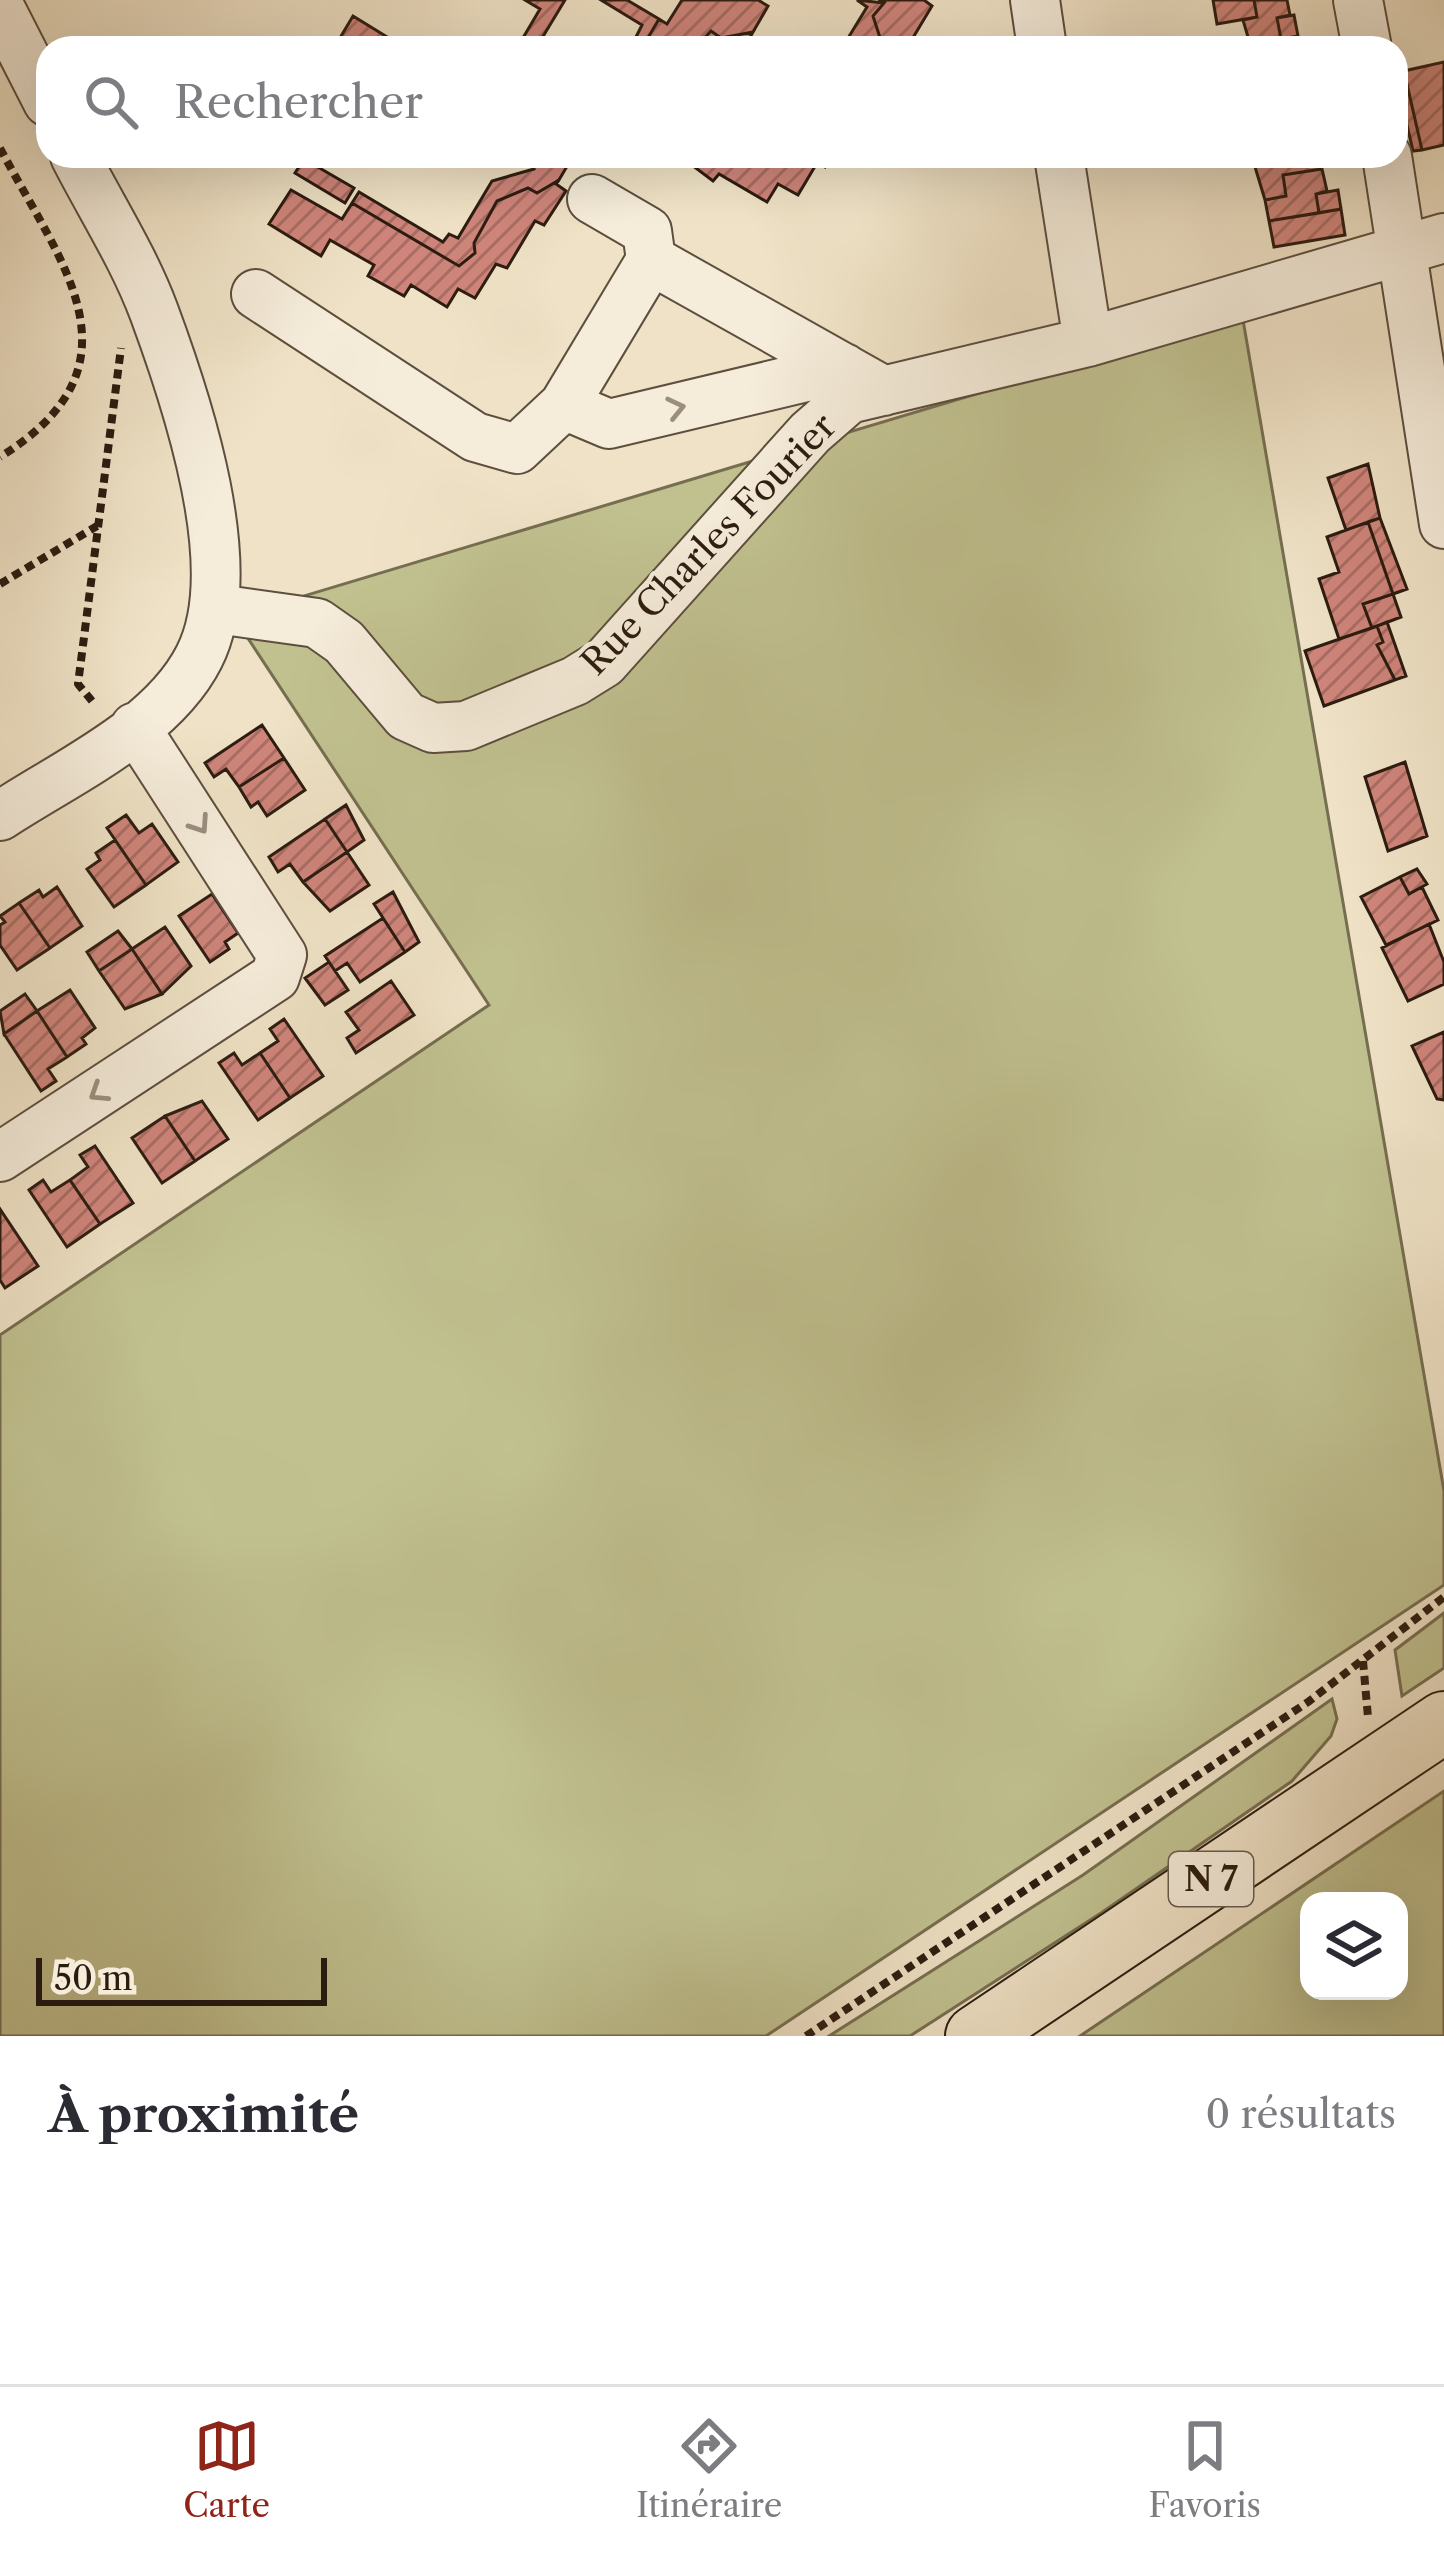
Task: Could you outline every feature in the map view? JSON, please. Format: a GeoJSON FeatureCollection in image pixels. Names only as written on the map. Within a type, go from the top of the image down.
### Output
{"type":"FeatureCollection","features":[{"type":"Feature","properties":{"kind":"main road","name":"N 7"},"geometry":{"type":"LineString","coordinates":[[976,2036],[1444,1722]]}},
{"type":"Feature","properties":{"kind":"street"},"geometry":{"type":"LineString","coordinates":[[1035,0],[1040,36]]}},
{"type":"Feature","properties":{"kind":"street"},"geometry":{"type":"LineString","coordinates":[[1358,0],[1365,36]]}},
{"type":"Feature","properties":{"kind":"street"},"geometry":{"type":"LineString","coordinates":[[0,8],[36,78]]}},
{"type":"Feature","properties":{"kind":"street"},"geometry":{"type":"LineString","coordinates":[[0,816],[135,727],[199,659],[217,609],[217,526],[153,309],[81,168]]}},
{"type":"Feature","properties":{"kind":"street"},"geometry":{"type":"LineString","coordinates":[[1061,168],[1088,342]]}},
{"type":"Feature","properties":{"kind":"street"},"geometry":{"type":"LineString","coordinates":[[1392,168],[1425,245],[1444,524]]}},
{"type":"Feature","properties":{"kind":"street"},"geometry":{"type":"LineString","coordinates":[[256,294],[475,437],[518,449],[564,406],[651,260],[647,232],[592,199]]}},
{"type":"Feature","properties":{"kind":"street","name":"Rue Charles Fourier"},"geometry":{"type":"LineString","coordinates":[[217,609],[316,623],[344,642],[406,716],[433,728],[466,726],[575,681],[604,663],[864,380],[1088,342],[1425,245]]}},
{"type":"Feature","properties":{"kind":"street"},"geometry":{"type":"LineString","coordinates":[[651,260],[864,380]]}},
{"type":"Feature","properties":{"kind":"street"},"geometry":{"type":"LineString","coordinates":[[564,406],[609,424],[864,380]]}},
{"type":"Feature","properties":{"kind":"street"},"geometry":{"type":"LineString","coordinates":[[0,1157],[275,977],[282,955],[135,727]]}},
{"type":"Feature","properties":{"kind":"path"},"geometry":{"type":"LineString","coordinates":[[0,148],[82,306],[86,340],[62,404],[26,440],[0,457]]}},
{"type":"Feature","properties":{"kind":"path"},"geometry":{"type":"LineString","coordinates":[[92,701],[78,684],[121,346]]}},
{"type":"Feature","properties":{"kind":"path"},"geometry":{"type":"LineString","coordinates":[[0,584],[98,525]]}},
{"type":"Feature","properties":{"kind":"path"},"geometry":{"type":"LineString","coordinates":[[806,2036],[1308,1702],[1444,1597]]}},
{"type":"Feature","properties":{"kind":"green space"},"geometry":{"type":"Polygon","coordinates":[[[1242,314],[1444,1491],[1444,1585],[766,2036],[0,2036],[0,1335],[489,1005],[234,617],[1242,314]]]}},
{"type":"Feature","properties":{"kind":"green space"},"geometry":{"type":"Polygon","coordinates":[[[1444,1613],[1444,1668],[1402,1696],[1395,1650],[1444,1613]]]}},
{"type":"Feature","properties":{"kind":"green space"},"geometry":{"type":"Polygon","coordinates":[[[1332,1699],[1337,1719],[1331,1736],[1292,1781],[1101,1913],[910,2036],[829,2036],[1083,1875],[1332,1699]]]}},
{"type":"Feature","properties":{"kind":"green space"},"geometry":{"type":"Polygon","coordinates":[[[1444,1791],[1444,2036],[1080,2036],[1444,1791]]]}},
{"type":"Feature","properties":{"kind":"building"},"geometry":{"type":"Polygon","coordinates":[[[525,0],[565,0],[543,36],[524,36],[540,9],[525,0]]]}},
{"type":"Feature","properties":{"kind":"building"},"geometry":{"type":"Polygon","coordinates":[[[601,0],[627,0],[659,19],[649,36],[636,36],[642,25],[601,0]]]}},
{"type":"Feature","properties":{"kind":"building"},"geometry":{"type":"Polygon","coordinates":[[[682,0],[758,0],[768,6],[753,32],[732,36],[711,31],[706,36],[649,36],[659,19],[667,24],[682,0]]]}},
{"type":"Feature","properties":{"kind":"building"},"geometry":{"type":"Polygon","coordinates":[[[857,0],[884,3],[873,16],[879,36],[849,36],[867,7],[857,0]]]}},
{"type":"Feature","properties":{"kind":"building"},"geometry":{"type":"Polygon","coordinates":[[[880,0],[924,0],[932,6],[914,36],[879,36],[873,16],[884,3],[880,0]]]}},
{"type":"Feature","properties":{"kind":"building"},"geometry":{"type":"Polygon","coordinates":[[[1213,0],[1254,0],[1257,17],[1217,24],[1213,0]]]}},
{"type":"Feature","properties":{"kind":"building"},"geometry":{"type":"Polygon","coordinates":[[[1254,0],[1287,0],[1290,15],[1277,18],[1280,36],[1248,36],[1243,20],[1257,17],[1254,0]]]}},
{"type":"Feature","properties":{"kind":"building"},"geometry":{"type":"Polygon","coordinates":[[[1294,15],[1298,36],[1280,36],[1277,18],[1294,15]]]}},
{"type":"Feature","properties":{"kind":"building"},"geometry":{"type":"Polygon","coordinates":[[[353,16],[386,36],[341,36],[353,16]]]}},
{"type":"Feature","properties":{"kind":"building"},"geometry":{"type":"Polygon","coordinates":[[[1444,62],[1444,145],[1422,150],[1408,70],[1444,62]]]}},
{"type":"Feature","properties":{"kind":"building"},"geometry":{"type":"Polygon","coordinates":[[[1408,89],[1422,150],[1413,151],[1408,129],[1408,89]]]}},
{"type":"Feature","properties":{"kind":"building"},"geometry":{"type":"Polygon","coordinates":[[[298,168],[320,168],[354,188],[345,203],[295,173],[298,168]]]}},
{"type":"Feature","properties":{"kind":"building"},"geometry":{"type":"Polygon","coordinates":[[[566,168],[559,180],[537,193],[528,188],[497,201],[474,243],[475,253],[459,266],[352,203],[359,192],[443,242],[449,234],[458,238],[492,181],[534,169],[566,168]]]}},
{"type":"Feature","properties":{"kind":"building"},"geometry":{"type":"Polygon","coordinates":[[[696,168],[814,168],[798,195],[778,184],[767,202],[719,174],[713,181],[696,168]]]}},
{"type":"Feature","properties":{"kind":"building"},"geometry":{"type":"Polygon","coordinates":[[[1255,168],[1322,168],[1283,175],[1286,196],[1265,200],[1255,168]]]}},
{"type":"Feature","properties":{"kind":"building"},"geometry":{"type":"Polygon","coordinates":[[[1322,169],[1327,191],[1316,194],[1319,213],[1269,221],[1265,200],[1286,196],[1283,175],[1322,169]]]}},
{"type":"Feature","properties":{"kind":"building"},"geometry":{"type":"Polygon","coordinates":[[[559,180],[556,184],[566,191],[544,225],[535,221],[507,268],[496,264],[475,298],[458,289],[447,307],[411,285],[404,296],[368,276],[374,265],[330,240],[321,256],[269,224],[291,190],[342,219],[352,203],[459,266],[475,253],[474,243],[497,201],[528,188],[537,193],[559,180]]]}},
{"type":"Feature","properties":{"kind":"building"},"geometry":{"type":"Polygon","coordinates":[[[1338,190],[1341,209],[1319,213],[1316,194],[1338,190]]]}},
{"type":"Feature","properties":{"kind":"building"},"geometry":{"type":"Polygon","coordinates":[[[1341,209],[1345,235],[1274,247],[1269,221],[1341,209]]]}},
{"type":"Feature","properties":{"kind":"building"},"geometry":{"type":"Polygon","coordinates":[[[1368,464],[1380,518],[1346,530],[1328,478],[1368,464]]]}},
{"type":"Feature","properties":{"kind":"building"},"geometry":{"type":"Polygon","coordinates":[[[1380,518],[1407,589],[1393,594],[1368,522],[1380,518]]]}},
{"type":"Feature","properties":{"kind":"building"},"geometry":{"type":"Polygon","coordinates":[[[1368,522],[1393,594],[1363,604],[1372,628],[1339,639],[1319,579],[1339,572],[1327,537],[1368,522]]]}},
{"type":"Feature","properties":{"kind":"building"},"geometry":{"type":"Polygon","coordinates":[[[1393,594],[1401,617],[1372,628],[1363,604],[1393,594]]]}},
{"type":"Feature","properties":{"kind":"building"},"geometry":{"type":"Polygon","coordinates":[[[1387,622],[1406,676],[1395,680],[1377,645],[1383,642],[1377,626],[1387,622]]]}},
{"type":"Feature","properties":{"kind":"building"},"geometry":{"type":"Polygon","coordinates":[[[1377,626],[1383,642],[1377,645],[1395,680],[1324,706],[1305,651],[1377,626]]]}},
{"type":"Feature","properties":{"kind":"building"},"geometry":{"type":"Polygon","coordinates":[[[262,725],[284,758],[239,787],[226,769],[214,777],[205,763],[262,725]]]}},
{"type":"Feature","properties":{"kind":"building"},"geometry":{"type":"Polygon","coordinates":[[[284,758],[305,790],[267,816],[258,802],[251,807],[239,787],[284,758]]]}},
{"type":"Feature","properties":{"kind":"building"},"geometry":{"type":"Polygon","coordinates":[[[1405,762],[1427,836],[1388,851],[1365,777],[1405,762]]]}},
{"type":"Feature","properties":{"kind":"building"},"geometry":{"type":"Polygon","coordinates":[[[346,805],[364,840],[347,852],[325,819],[346,805]]]}},
{"type":"Feature","properties":{"kind":"building"},"geometry":{"type":"Polygon","coordinates":[[[126,815],[139,833],[152,824],[178,862],[146,885],[107,828],[126,815]]]}},
{"type":"Feature","properties":{"kind":"building"},"geometry":{"type":"Polygon","coordinates":[[[325,819],[347,852],[303,882],[290,864],[278,872],[269,857],[325,819]]]}},
{"type":"Feature","properties":{"kind":"building"},"geometry":{"type":"Polygon","coordinates":[[[115,840],[146,885],[114,907],[87,869],[100,860],[96,853],[115,840]]]}},
{"type":"Feature","properties":{"kind":"building"},"geometry":{"type":"Polygon","coordinates":[[[347,852],[369,885],[330,911],[303,882],[347,852]]]}},
{"type":"Feature","properties":{"kind":"building"},"geometry":{"type":"Polygon","coordinates":[[[1417,869],[1427,884],[1409,894],[1400,877],[1417,869]]]}},
{"type":"Feature","properties":{"kind":"building"},"geometry":{"type":"Polygon","coordinates":[[[1400,877],[1409,894],[1422,887],[1438,920],[1386,945],[1361,897],[1400,877]]]}},
{"type":"Feature","properties":{"kind":"building"},"geometry":{"type":"Polygon","coordinates":[[[57,887],[82,926],[50,948],[19,903],[39,890],[43,897],[57,887]]]}},
{"type":"Feature","properties":{"kind":"building"},"geometry":{"type":"Polygon","coordinates":[[[393,892],[419,942],[405,952],[374,904],[393,892]]]}},
{"type":"Feature","properties":{"kind":"building"},"geometry":{"type":"Polygon","coordinates":[[[212,894],[238,933],[225,942],[229,949],[210,962],[179,916],[212,894]]]}},
{"type":"Feature","properties":{"kind":"building"},"geometry":{"type":"Polygon","coordinates":[[[19,903],[50,948],[17,970],[0,945],[0,925],[5,922],[0,916],[19,903]]]}},
{"type":"Feature","properties":{"kind":"building"},"geometry":{"type":"Polygon","coordinates":[[[383,918],[405,952],[360,982],[347,963],[335,971],[325,956],[383,918]]]}},
{"type":"Feature","properties":{"kind":"building"},"geometry":{"type":"Polygon","coordinates":[[[1429,924],[1444,962],[1444,984],[1408,1001],[1382,948],[1429,924]]]}},
{"type":"Feature","properties":{"kind":"building"},"geometry":{"type":"Polygon","coordinates":[[[165,927],[191,966],[162,994],[132,949],[165,927]]]}},
{"type":"Feature","properties":{"kind":"building"},"geometry":{"type":"Polygon","coordinates":[[[118,931],[132,949],[99,971],[87,952],[118,931]]]}},
{"type":"Feature","properties":{"kind":"building"},"geometry":{"type":"Polygon","coordinates":[[[132,949],[162,994],[125,1009],[99,971],[132,949]]]}},
{"type":"Feature","properties":{"kind":"building"},"geometry":{"type":"Polygon","coordinates":[[[329,962],[348,990],[325,1005],[305,978],[329,962]]]}},
{"type":"Feature","properties":{"kind":"building"},"geometry":{"type":"Polygon","coordinates":[[[391,981],[414,1015],[356,1053],[347,1038],[359,1030],[346,1012],[391,981]]]}},
{"type":"Feature","properties":{"kind":"building"},"geometry":{"type":"Polygon","coordinates":[[[70,990],[95,1028],[82,1038],[86,1044],[67,1057],[37,1011],[70,990]]]}},
{"type":"Feature","properties":{"kind":"building"},"geometry":{"type":"Polygon","coordinates":[[[25,994],[37,1011],[4,1034],[0,1011],[25,994]]]}},
{"type":"Feature","properties":{"kind":"building"},"geometry":{"type":"Polygon","coordinates":[[[37,1011],[67,1057],[48,1069],[56,1081],[41,1091],[4,1034],[37,1011]]]}},
{"type":"Feature","properties":{"kind":"building"},"geometry":{"type":"Polygon","coordinates":[[[284,1019],[323,1076],[290,1098],[260,1053],[278,1041],[270,1029],[284,1019]]]}},
{"type":"Feature","properties":{"kind":"building"},"geometry":{"type":"Polygon","coordinates":[[[1444,1032],[1444,1100],[1437,1099],[1412,1046],[1444,1032]]]}},
{"type":"Feature","properties":{"kind":"building"},"geometry":{"type":"Polygon","coordinates":[[[234,1053],[242,1065],[260,1053],[290,1098],[258,1120],[219,1063],[234,1053]]]}},
{"type":"Feature","properties":{"kind":"building"},"geometry":{"type":"Polygon","coordinates":[[[202,1101],[228,1139],[195,1161],[165,1116],[202,1101]]]}},
{"type":"Feature","properties":{"kind":"building"},"geometry":{"type":"Polygon","coordinates":[[[165,1116],[195,1161],[162,1183],[132,1138],[165,1116]]]}},
{"type":"Feature","properties":{"kind":"building"},"geometry":{"type":"Polygon","coordinates":[[[95,1146],[133,1203],[100,1224],[70,1180],[88,1167],[80,1155],[95,1146]]]}},
{"type":"Feature","properties":{"kind":"building"},"geometry":{"type":"Polygon","coordinates":[[[43,1180],[51,1192],[70,1180],[100,1224],[67,1247],[29,1190],[43,1180]]]}},
{"type":"Feature","properties":{"kind":"building"},"geometry":{"type":"Polygon","coordinates":[[[0,1209],[38,1266],[5,1288],[0,1280],[0,1209]]]}}]}
